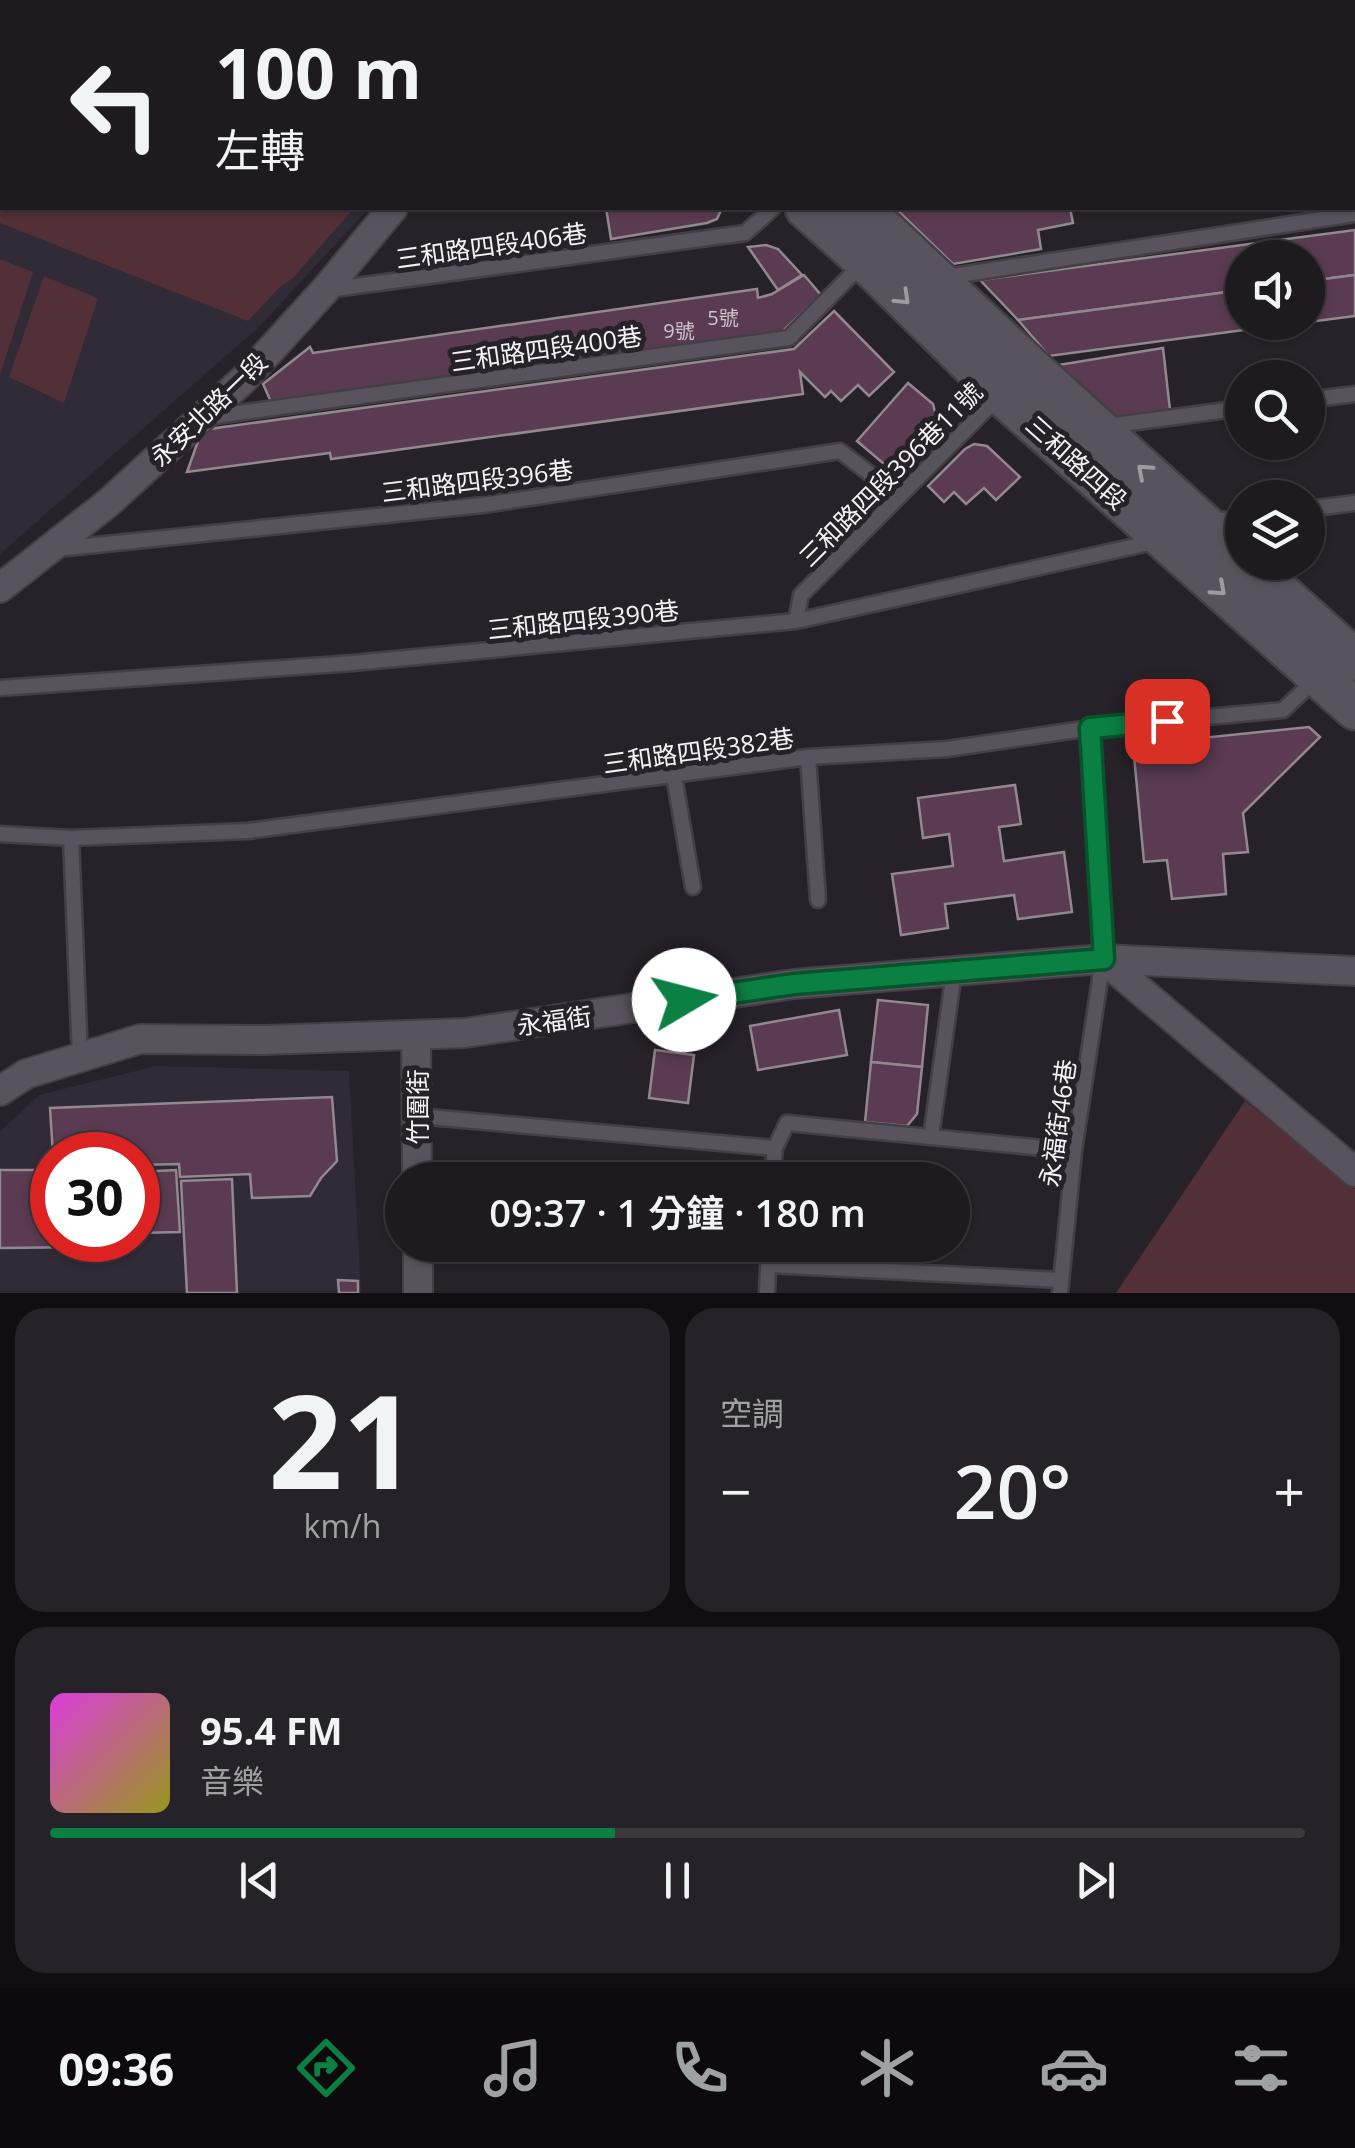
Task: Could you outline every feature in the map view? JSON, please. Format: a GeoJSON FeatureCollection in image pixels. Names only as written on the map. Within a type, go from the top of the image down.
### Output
{"type":"FeatureCollection","features":[{"type":"Feature","properties":{"kind":"main road","name":"三和路四段"},"geometry":{"type":"LineString","coordinates":[[808,210],[1015,380],[1096,428],[1225,544]]}},
{"type":"Feature","properties":{"kind":"main road","name":"三和路四段"},"geometry":{"type":"LineString","coordinates":[[863,210],[936,278],[1015,380],[1163,540],[1343,657]]}},
{"type":"Feature","properties":{"kind":"main road","name":"三和路四段"},"geometry":{"type":"LineString","coordinates":[[1264,580],[1343,657],[1355,709]]}},
{"type":"Feature","properties":{"kind":"street","name":"永安北路一段"},"geometry":{"type":"LineString","coordinates":[[0,588],[108,503],[244,379],[391,210]]}},
{"type":"Feature","properties":{"kind":"street","name":"永福街"},"geometry":{"type":"LineString","coordinates":[[0,1091],[26,1074],[140,1039],[266,1040],[465,1032],[794,984],[1104,959],[1355,971]]}},
{"type":"Feature","properties":{"kind":"street"},"geometry":{"type":"LineString","coordinates":[[1104,959],[1355,1172]]}},
{"type":"Feature","properties":{"kind":"street","name":"竹圍街"},"geometry":{"type":"LineString","coordinates":[[416,1035],[417,1162]]}},
{"type":"Feature","properties":{"kind":"street"},"geometry":{"type":"LineString","coordinates":[[418,1262],[418,1293]]}},
{"type":"Feature","properties":{"kind":"lane","name":"三和路四段406巷"},"geometry":{"type":"LineString","coordinates":[[325,290],[744,233],[770,210]]}},
{"type":"Feature","properties":{"kind":"lane"},"geometry":{"type":"LineString","coordinates":[[936,278],[1355,214]]}},
{"type":"Feature","properties":{"kind":"lane","name":"三和路四段400巷"},"geometry":{"type":"LineString","coordinates":[[202,418],[788,338],[866,261]]}},
{"type":"Feature","properties":{"kind":"lane","name":"三和路四段396巷11號"},"geometry":{"type":"LineString","coordinates":[[796,621],[802,595],[1015,380]]}},
{"type":"Feature","properties":{"kind":"lane"},"geometry":{"type":"LineString","coordinates":[[1325,398],[1355,394]]}},
{"type":"Feature","properties":{"kind":"lane"},"geometry":{"type":"LineString","coordinates":[[1096,428],[1225,410]]}},
{"type":"Feature","properties":{"kind":"lane","name":"三和路四段396巷"},"geometry":{"type":"LineString","coordinates":[[44,551],[483,504],[840,451],[900,496]]}},
{"type":"Feature","properties":{"kind":"lane"},"geometry":{"type":"LineString","coordinates":[[1325,508],[1355,504]]}},
{"type":"Feature","properties":{"kind":"lane"},"geometry":{"type":"LineString","coordinates":[[1202,523],[1225,520]]}},
{"type":"Feature","properties":{"kind":"lane","name":"三和路四段390巷"},"geometry":{"type":"LineString","coordinates":[[0,688],[354,664],[796,621],[1163,540]]}},
{"type":"Feature","properties":{"kind":"lane","name":"三和路四段382巷"},"geometry":{"type":"LineString","coordinates":[[0,834],[71,838],[248,831],[808,757],[947,750],[1090,728],[1282,710],[1343,657]]}},
{"type":"Feature","properties":{"kind":"lane","name":"永福街46巷"},"geometry":{"type":"LineString","coordinates":[[1060,1286],[1074,1151],[1104,959],[1090,728]]}},
{"type":"Feature","properties":{"kind":"lane"},"geometry":{"type":"LineString","coordinates":[[808,757],[818,900]]}},
{"type":"Feature","properties":{"kind":"lane"},"geometry":{"type":"LineString","coordinates":[[674,776],[693,887]]}},
{"type":"Feature","properties":{"kind":"lane"},"geometry":{"type":"LineString","coordinates":[[71,838],[80,1057]]}},
{"type":"Feature","properties":{"kind":"lane"},"geometry":{"type":"LineString","coordinates":[[931,1137],[954,972]]}},
{"type":"Feature","properties":{"kind":"lane"},"geometry":{"type":"LineString","coordinates":[[417,1116],[775,1148]]}},
{"type":"Feature","properties":{"kind":"lane"},"geometry":{"type":"LineString","coordinates":[[774,1162],[775,1148],[787,1123],[1074,1151]]}},
{"type":"Feature","properties":{"kind":"lane"},"geometry":{"type":"LineString","coordinates":[[767,1293],[770,1265],[1060,1286]]}},
{"type":"Feature","properties":{"kind":"shaded area"},"geometry":{"type":"Polygon","coordinates":[[[0,210],[367,210],[260,326],[0,554],[0,210]]]}},
{"type":"Feature","properties":{"kind":"shaded area"},"geometry":{"type":"Polygon","coordinates":[[[0,210],[352,210],[293,278],[248,321],[0,223],[0,210]]]}},
{"type":"Feature","properties":{"kind":"shaded area"},"geometry":{"type":"Polygon","coordinates":[[[0,259],[33,272],[0,375],[0,259]]]}},
{"type":"Feature","properties":{"kind":"shaded area"},"geometry":{"type":"Polygon","coordinates":[[[44,276],[98,298],[64,403],[9,377],[44,276]]]}},
{"type":"Feature","properties":{"kind":"shaded area"},"geometry":{"type":"Polygon","coordinates":[[[156,1066],[349,1071],[361,1293],[0,1293],[0,1132],[39,1095],[156,1066]]]}},
{"type":"Feature","properties":{"kind":"shaded area"},"geometry":{"type":"Polygon","coordinates":[[[1245,1101],[1355,1189],[1355,1293],[1116,1293],[1245,1101]]]}},
{"type":"Feature","properties":{"kind":"building"},"geometry":{"type":"Polygon","coordinates":[[[606,210],[721,210],[717,219],[707,223],[611,239],[606,210]]]}},
{"type":"Feature","properties":{"kind":"building"},"geometry":{"type":"Polygon","coordinates":[[[897,210],[1070,210],[1073,223],[1038,230],[1041,249],[953,264],[897,210]]]}},
{"type":"Feature","properties":{"kind":"building"},"geometry":{"type":"Polygon","coordinates":[[[1355,230],[1355,275],[1325,279],[1325,240],[1280,240],[1355,230]]]}},
{"type":"Feature","properties":{"kind":"building"},"geometry":{"type":"Polygon","coordinates":[[[766,245],[778,249],[802,275],[778,290],[748,247],[766,245]]]}},
{"type":"Feature","properties":{"kind":"building"},"geometry":{"type":"Polygon","coordinates":[[[1225,247],[1225,292],[1018,320],[980,280],[1225,247]]]}},
{"type":"Feature","properties":{"kind":"building"},"geometry":{"type":"Polygon","coordinates":[[[804,275],[821,295],[783,331],[271,402],[263,384],[310,347],[313,353],[757,289],[758,298],[804,275]]]}},
{"type":"Feature","properties":{"kind":"building"},"geometry":{"type":"Polygon","coordinates":[[[1355,275],[1355,316],[1325,320],[1325,279],[1355,275]]]}},
{"type":"Feature","properties":{"kind":"building"},"geometry":{"type":"Polygon","coordinates":[[[1225,292],[1225,333],[1049,356],[1018,320],[1225,292]]]}},
{"type":"Feature","properties":{"kind":"building"},"geometry":{"type":"Polygon","coordinates":[[[834,311],[894,372],[869,396],[858,385],[841,401],[831,391],[825,397],[800,372],[803,394],[331,459],[330,453],[187,472],[202,430],[794,349],[834,311]]]}},
{"type":"Feature","properties":{"kind":"building"},"geometry":{"type":"Polygon","coordinates":[[[1163,348],[1170,410],[1115,418],[1058,365],[1163,348]]]}},
{"type":"Feature","properties":{"kind":"building"},"geometry":{"type":"Polygon","coordinates":[[[908,383],[933,404],[937,420],[935,429],[897,475],[857,441],[908,383]]]}},
{"type":"Feature","properties":{"kind":"building"},"geometry":{"type":"Polygon","coordinates":[[[974,444],[987,446],[1020,477],[996,500],[984,488],[966,504],[954,492],[944,502],[928,486],[974,444]]]}},
{"type":"Feature","properties":{"kind":"building"},"geometry":{"type":"Polygon","coordinates":[[[1309,727],[1320,737],[1243,813],[1248,852],[1223,854],[1226,894],[1172,899],[1167,860],[1144,862],[1133,745],[1309,727]]]}},
{"type":"Feature","properties":{"kind":"building"},"geometry":{"type":"Polygon","coordinates":[[[1015,785],[1021,824],[999,827],[1004,861],[1064,852],[1072,912],[1018,919],[1014,895],[945,904],[948,928],[901,935],[892,874],[953,866],[949,834],[923,838],[918,798],[1015,785]]]}},
{"type":"Feature","properties":{"kind":"building"},"geometry":{"type":"Polygon","coordinates":[[[878,1000],[928,1005],[922,1067],[871,1062],[878,1000]]]}},
{"type":"Feature","properties":{"kind":"building"},"geometry":{"type":"Polygon","coordinates":[[[839,1010],[847,1055],[758,1070],[750,1026],[839,1010]]]}},
{"type":"Feature","properties":{"kind":"building"},"geometry":{"type":"Polygon","coordinates":[[[655,1050],[694,1055],[688,1103],[649,1098],[655,1050]]]}},
{"type":"Feature","properties":{"kind":"building"},"geometry":{"type":"Polygon","coordinates":[[[871,1062],[922,1067],[917,1114],[907,1126],[865,1122],[871,1062]]]}},
{"type":"Feature","properties":{"kind":"building"},"geometry":{"type":"Polygon","coordinates":[[[332,1097],[337,1161],[310,1196],[252,1198],[250,1174],[180,1177],[179,1164],[160,1164],[160,1132],[52,1132],[50,1108],[332,1097]]]}},
{"type":"Feature","properties":{"kind":"building"},"geometry":{"type":"Polygon","coordinates":[[[0,1170],[30,1170],[30,1248],[0,1248],[0,1170]]]}},
{"type":"Feature","properties":{"kind":"building"},"geometry":{"type":"Polygon","coordinates":[[[176,1170],[180,1232],[160,1232],[160,1171],[176,1170]]]}},
{"type":"Feature","properties":{"kind":"building"},"geometry":{"type":"Polygon","coordinates":[[[232,1179],[237,1293],[187,1293],[181,1181],[232,1179]]]}},
{"type":"Feature","properties":{"kind":"building"},"geometry":{"type":"Polygon","coordinates":[[[338,1280],[358,1281],[358,1293],[339,1293],[338,1280]]]}},
{"type":"Feature","properties":{"kind":"route"},"geometry":{"type":"LineString","coordinates":[[684,1000],[794,984],[1104,959],[1090,728],[1167,721]]}}]}
